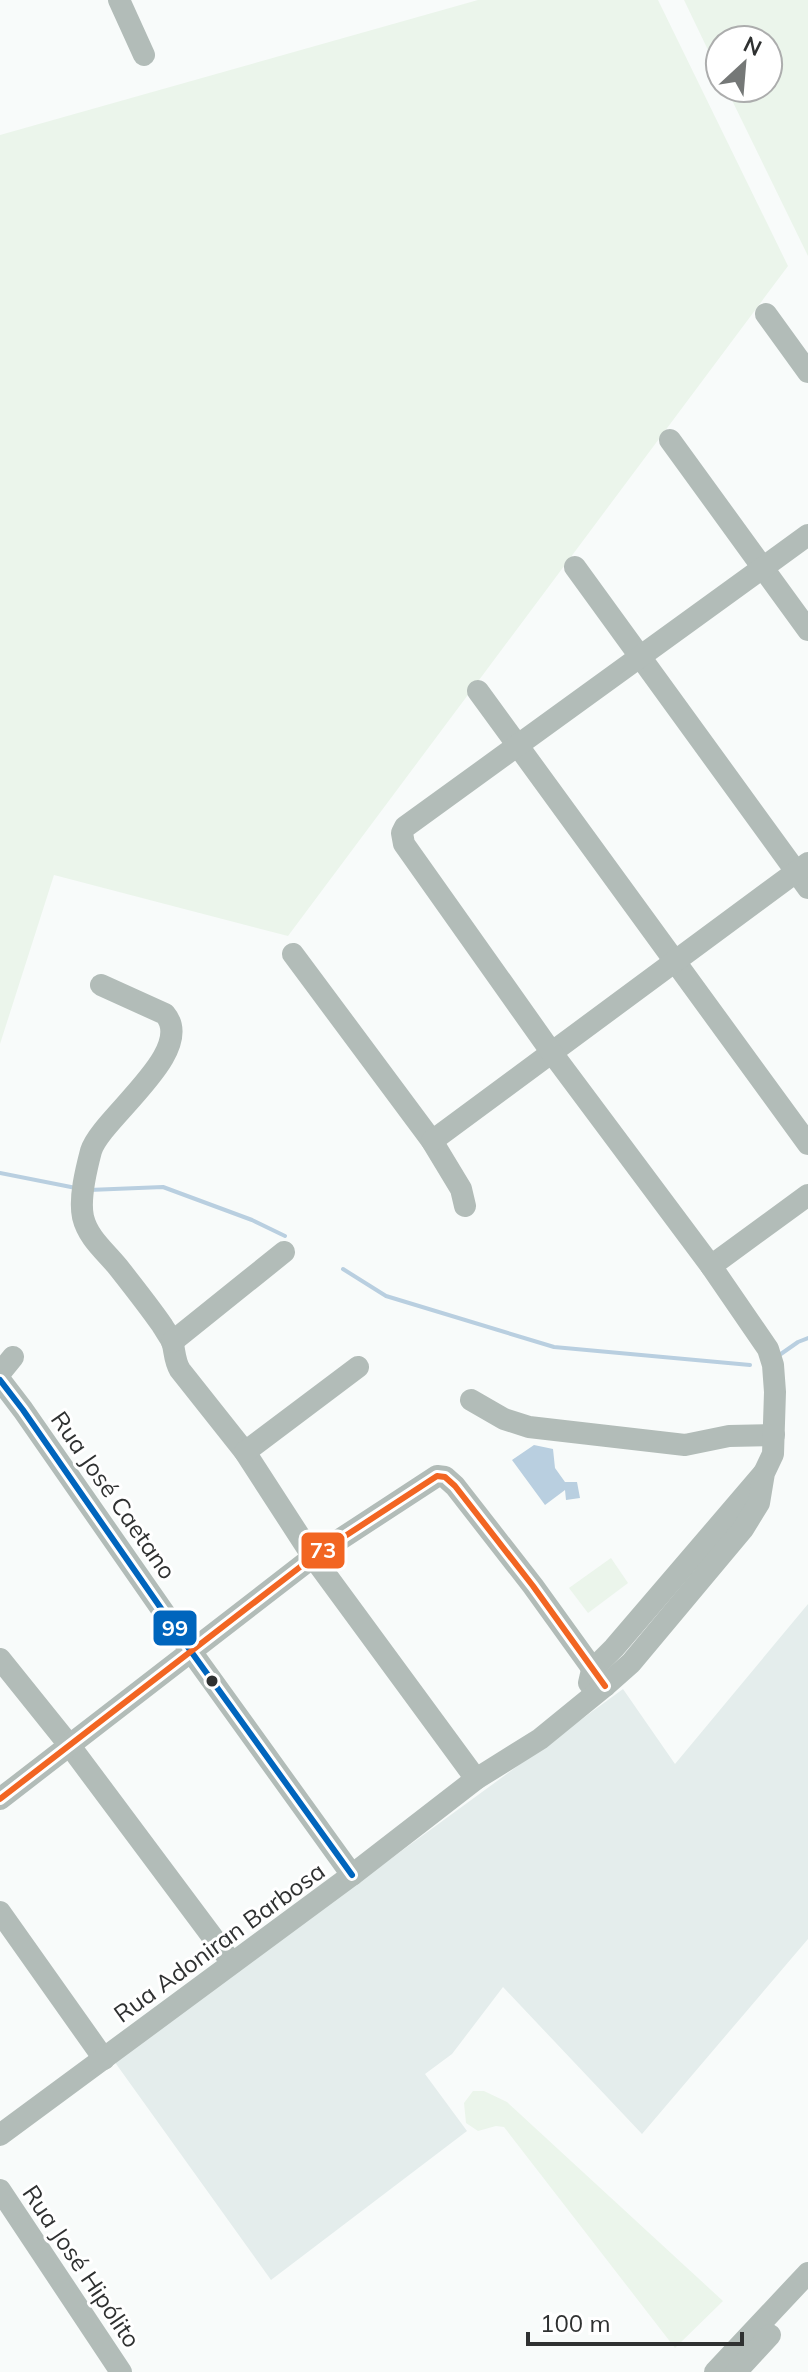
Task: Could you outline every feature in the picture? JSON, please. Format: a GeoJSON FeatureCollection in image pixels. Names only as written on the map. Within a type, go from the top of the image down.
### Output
{"type":"FeatureCollection","features":[{"type":"Feature","properties":{"kind":"street"},"geometry":{"type":"LineString","coordinates":[[119,0],[144,55]]}},
{"type":"Feature","properties":{"kind":"street"},"geometry":{"type":"LineString","coordinates":[[766,314],[808,372]]}},
{"type":"Feature","properties":{"kind":"street"},"geometry":{"type":"LineString","coordinates":[[670,440],[808,630]]}},
{"type":"Feature","properties":{"kind":"street"},"geometry":{"type":"LineString","coordinates":[[518,746],[808,535]]}},
{"type":"Feature","properties":{"kind":"street"},"geometry":{"type":"LineString","coordinates":[[432,1141],[675,962],[804,874],[575,567]]}},
{"type":"Feature","properties":{"kind":"street"},"geometry":{"type":"LineString","coordinates":[[478,691],[808,1144]]}},
{"type":"Feature","properties":{"kind":"street","name":"Rua Adoniran Barbosa"},"geometry":{"type":"LineString","coordinates":[[0,2135],[352,1875],[476,1779],[540,1739],[583,1703],[598,1678],[631,1663],[743,1529],[759,1503],[764,1473],[773,1454],[775,1392],[768,1349],[711,1266],[552,1053],[402,837],[405,827],[518,746]]}},
{"type":"Feature","properties":{"kind":"street"},"geometry":{"type":"LineString","coordinates":[[293,954],[432,1141],[461,1189],[465,1206]]}},
{"type":"Feature","properties":{"kind":"street"},"geometry":{"type":"LineString","coordinates":[[101,985],[165,1014],[170,1023],[169,1038],[163,1058],[150,1079],[101,1129],[95,1140],[84,1190],[83,1216],[98,1246],[115,1264],[172,1342],[180,1370],[245,1452],[313,1557],[476,1779]]}},
{"type":"Feature","properties":{"kind":"street"},"geometry":{"type":"LineString","coordinates":[[711,1266],[808,1195]]}},
{"type":"Feature","properties":{"kind":"street"},"geometry":{"type":"LineString","coordinates":[[172,1342],[284,1252]]}},
{"type":"Feature","properties":{"kind":"street"},"geometry":{"type":"LineString","coordinates":[[245,1452],[358,1367]]}},
{"type":"Feature","properties":{"kind":"street","name":"Rua José Caetano"},"geometry":{"type":"LineString","coordinates":[[0,1380],[352,1875]]}},
{"type":"Feature","properties":{"kind":"street"},"geometry":{"type":"LineString","coordinates":[[471,1400],[504,1419],[529,1427],[685,1445],[729,1436],[774,1435]]}},
{"type":"Feature","properties":{"kind":"street"},"geometry":{"type":"LineString","coordinates":[[0,1799],[313,1557],[433,1478],[445,1477],[455,1486],[533,1586],[598,1678]]}},
{"type":"Feature","properties":{"kind":"street"},"geometry":{"type":"LineString","coordinates":[[0,1659],[70,1746],[232,1963]]}},
{"type":"Feature","properties":{"kind":"street"},"geometry":{"type":"LineString","coordinates":[[0,1912],[104,2059]]}},
{"type":"Feature","properties":{"kind":"street","name":"Rua José Hipólito"},"geometry":{"type":"LineString","coordinates":[[2,2196],[121,2372]]}},
{"type":"Feature","properties":{"kind":"street"},"geometry":{"type":"LineString","coordinates":[[715,2372],[808,2273]]}},
{"type":"Feature","properties":{"kind":"street"},"geometry":{"type":"LineString","coordinates":[[736,2372],[808,2295]]}},
{"type":"Feature","properties":{"kind":"shaded area"},"geometry":{"type":"Polygon","coordinates":[[[478,0],[658,0],[704,94],[704,104],[709,104],[788,266],[288,936],[54,875],[0,1044],[0,135],[478,0]]]}},
{"type":"Feature","properties":{"kind":"shaded area"},"geometry":{"type":"Polygon","coordinates":[[[684,0],[808,0],[808,256],[734,104],[784,104],[784,24],[704,24],[704,42],[684,0]]]}},
{"type":"Feature","properties":{"kind":"shaded area"},"geometry":{"type":"Polygon","coordinates":[[[611,1558],[628,1583],[588,1613],[569,1588],[611,1558]]]}},
{"type":"Feature","properties":{"kind":"shaded area"},"geometry":{"type":"Polygon","coordinates":[[[808,1604],[808,1939],[642,2134],[503,1987],[452,2054],[425,2074],[467,2131],[271,2280],[114,2061],[623,1689],[675,1764],[808,1604]]]}},
{"type":"Feature","properties":{"kind":"shaded area"},"geometry":{"type":"Polygon","coordinates":[[[473,2091],[484,2091],[507,2102],[723,2301],[675,2348],[504,2127],[478,2131],[466,2123],[464,2103],[473,2091]]]}},
{"type":"Feature","properties":{"kind":"water"},"geometry":{"type":"Polygon","coordinates":[[[534,1445],[553,1449],[555,1468],[565,1482],[577,1482],[580,1498],[566,1500],[565,1490],[545,1505],[512,1460],[534,1445]]]}},
{"type":"Feature","properties":{"kind":"waterway"},"geometry":{"type":"LineString","coordinates":[[0,1173],[76,1188]]}},
{"type":"Feature","properties":{"kind":"waterway"},"geometry":{"type":"LineString","coordinates":[[89,1190],[163,1187],[252,1220],[285,1236]]}},
{"type":"Feature","properties":{"kind":"waterway"},"geometry":{"type":"LineString","coordinates":[[343,1269],[386,1296],[554,1347],[750,1365]]}},
{"type":"Feature","properties":{"kind":"waterway"},"geometry":{"type":"LineString","coordinates":[[778,1356],[808,1338]]}},
{"type":"Feature","properties":{"kind":"transit line","name":"99"},"geometry":{"type":"LineString","coordinates":[[0,1380],[352,1875]]}},
{"type":"Feature","properties":{"kind":"transit line","name":"73"},"geometry":{"type":"LineString","coordinates":[[0,1799],[313,1557],[437,1476],[445,1477],[455,1486],[605,1686]]}}]}
